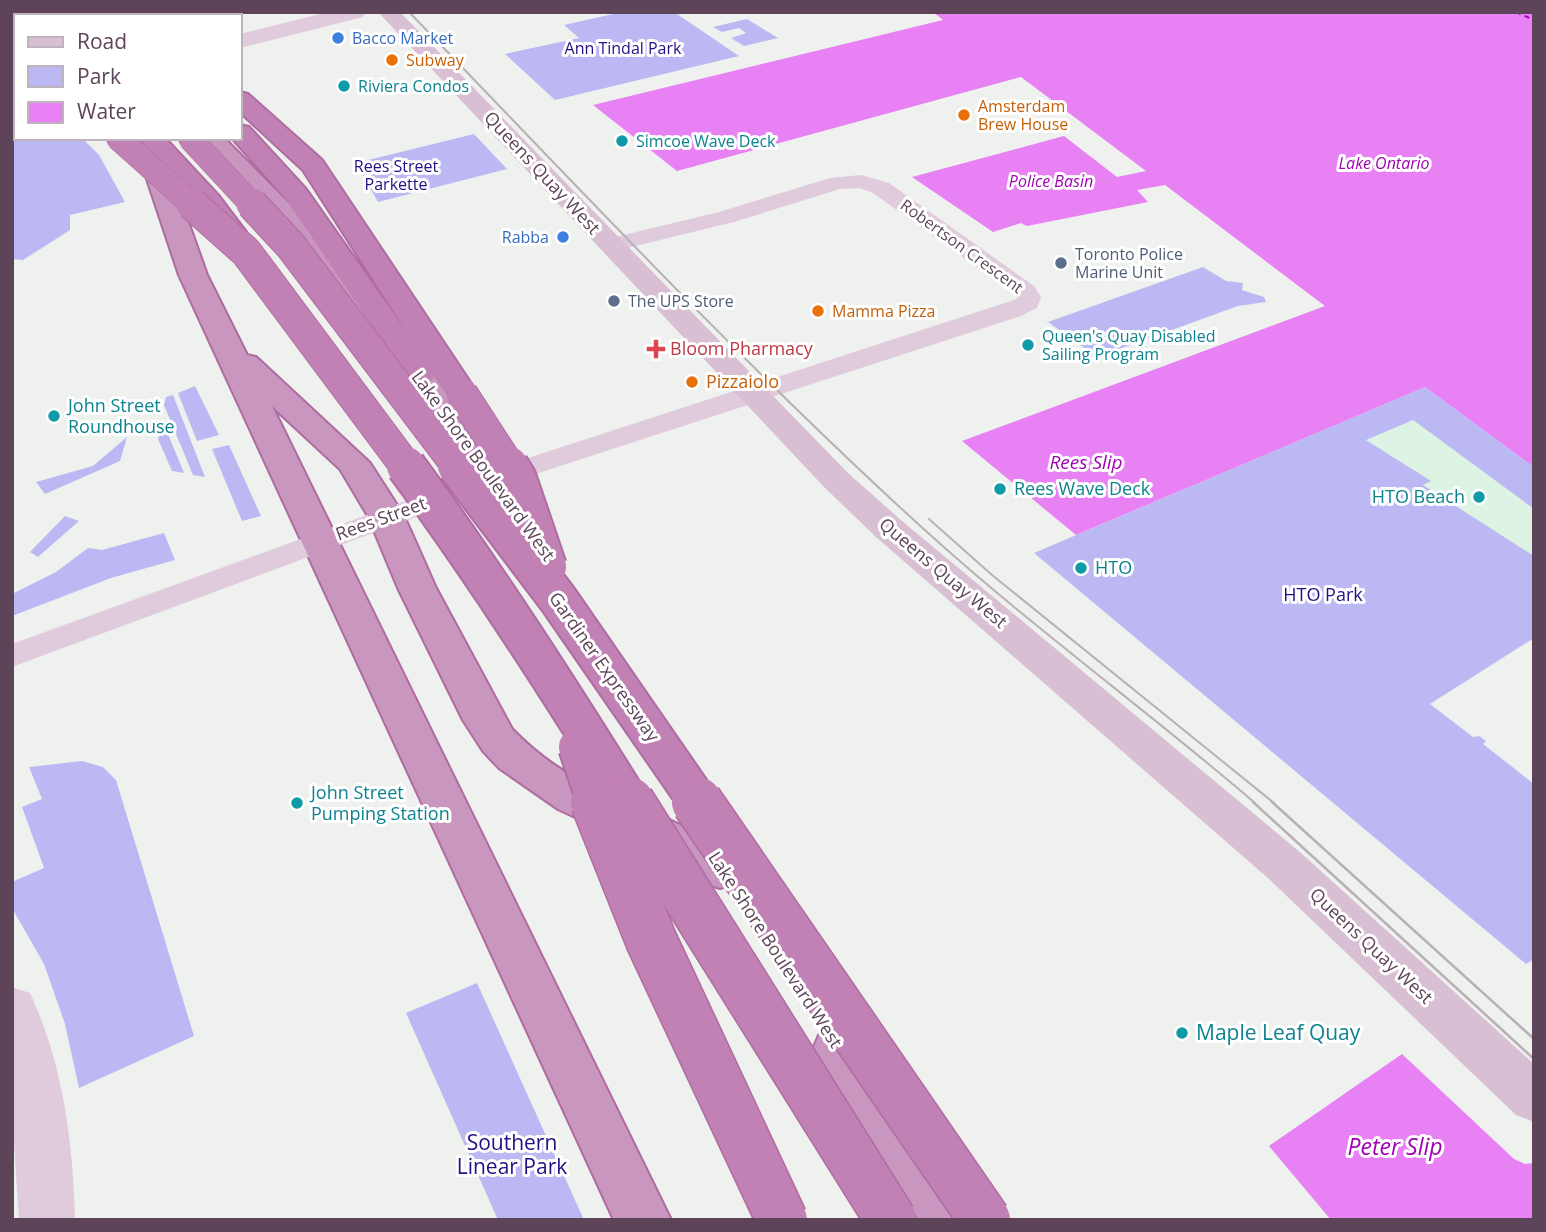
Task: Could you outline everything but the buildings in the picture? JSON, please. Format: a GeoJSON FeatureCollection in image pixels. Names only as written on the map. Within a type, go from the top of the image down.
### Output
{"type":"FeatureCollection","features":[{"type":"Feature","properties":{"kind":"highway"},"geometry":{"type":"LineString","coordinates":[[242,101],[313,165],[517,480],[558,599]]}},
{"type":"Feature","properties":{"kind":"highway"},"geometry":{"type":"LineString","coordinates":[[120,140],[246,252]]}},
{"type":"Feature","properties":{"kind":"highway"},"geometry":{"type":"LineString","coordinates":[[132,140],[155,165],[193,275],[643,1220]]}},
{"type":"Feature","properties":{"kind":"highway"},"geometry":{"type":"LineString","coordinates":[[153,140],[209,201],[448,523],[557,686],[891,1220]]}},
{"type":"Feature","properties":{"kind":"highway","name":"Gardiner Expressway"},"geometry":{"type":"LineString","coordinates":[[192,140],[291,246],[558,599],[985,1220]]}},
{"type":"Feature","properties":{"kind":"highway","name":"Lake Shore Boulevard West"},"geometry":{"type":"LineString","coordinates":[[212,140],[313,244],[449,416],[599,628],[719,870],[951,1220]]}},
{"type":"Feature","properties":{"kind":"highway"},"geometry":{"type":"LineString","coordinates":[[248,141],[296,194],[449,416]]}},
{"type":"Feature","properties":{"kind":"highway"},"geometry":{"type":"LineString","coordinates":[[229,348],[353,463],[386,516],[417,588],[484,720],[494,738],[510,756],[602,814],[640,827],[719,870]]}},
{"type":"Feature","properties":{"kind":"highway"},"geometry":{"type":"LineString","coordinates":[[557,686],[607,833],[651,940],[782,1220]]}},
{"type":"Feature","properties":{"kind":"main road","name":"Queens Quay West"},"geometry":{"type":"LineString","coordinates":[[388,12],[790,434],[889,529],[950,578],[1285,866],[1534,1098]]}},
{"type":"Feature","properties":{"kind":"street"},"geometry":{"type":"LineString","coordinates":[[242,40],[355,12]]}},
{"type":"Feature","properties":{"kind":"street","name":"Robertson Crescent"},"geometry":{"type":"LineString","coordinates":[[611,245],[726,217],[838,183],[871,183],[1008,278],[1029,297],[1028,303],[1012,311],[755,396]]}},
{"type":"Feature","properties":{"kind":"street","name":"Rees Street"},"geometry":{"type":"LineString","coordinates":[[12,656],[386,516],[495,478],[755,396]]}},
{"type":"Feature","properties":{"kind":"street"},"geometry":{"type":"LineString","coordinates":[[12,1008],[33,1070],[47,1159],[47,1220]]}},
{"type":"Feature","properties":{"kind":"green space","name":"Ann Tindal Park"},"geometry":{"type":"Polygon","coordinates":[[[622,12],[674,12],[739,56],[555,100],[505,54],[579,38],[564,25],[622,12]]]}},
{"type":"Feature","properties":{"kind":"green space"},"geometry":{"type":"Polygon","coordinates":[[[747,19],[778,38],[744,46],[731,38],[746,33],[739,28],[722,32],[713,27],[747,19]]]}},
{"type":"Feature","properties":{"kind":"green space"},"geometry":{"type":"Polygon","coordinates":[[[12,109],[14,140],[84,140],[99,155],[125,202],[70,215],[70,230],[23,260],[12,259],[12,109]]]}},
{"type":"Feature","properties":{"kind":"green space","name":"Rees Street Parkette"},"geometry":{"type":"Polygon","coordinates":[[[474,134],[507,169],[378,202],[356,163],[474,134]]]}},
{"type":"Feature","properties":{"kind":"green space"},"geometry":{"type":"Polygon","coordinates":[[[1203,267],[1226,281],[1243,283],[1242,290],[1264,297],[1266,302],[1238,306],[1097,357],[1048,322],[1203,267]]]}},
{"type":"Feature","properties":{"kind":"green space"},"geometry":{"type":"Polygon","coordinates":[[[195,386],[219,435],[197,441],[178,393],[195,386]]]}},
{"type":"Feature","properties":{"kind":"green space","name":"HTO Park"},"geometry":{"type":"Polygon","coordinates":[[[1425,387],[1534,467],[1534,638],[1430,704],[1473,737],[1479,736],[1486,741],[1483,744],[1534,784],[1534,959],[1526,964],[1034,553],[1425,387]]]}},
{"type":"Feature","properties":{"kind":"green space"},"geometry":{"type":"Polygon","coordinates":[[[173,395],[205,477],[193,475],[164,405],[166,397],[173,395]]]}},
{"type":"Feature","properties":{"kind":"green space"},"geometry":{"type":"Polygon","coordinates":[[[163,422],[184,473],[172,471],[158,439],[163,422]]]}},
{"type":"Feature","properties":{"kind":"green space"},"geometry":{"type":"Polygon","coordinates":[[[127,437],[120,461],[45,494],[36,482],[93,466],[127,437]]]}},
{"type":"Feature","properties":{"kind":"green space"},"geometry":{"type":"Polygon","coordinates":[[[229,445],[261,516],[242,521],[212,449],[229,445]]]}},
{"type":"Feature","properties":{"kind":"green space"},"geometry":{"type":"Polygon","coordinates":[[[65,516],[79,521],[38,557],[30,552],[65,516]]]}},
{"type":"Feature","properties":{"kind":"green space"},"geometry":{"type":"Polygon","coordinates":[[[164,533],[175,560],[111,578],[12,616],[12,594],[56,572],[88,548],[102,550],[164,533]]]}},
{"type":"Feature","properties":{"kind":"green space"},"geometry":{"type":"Polygon","coordinates":[[[82,761],[103,767],[116,780],[194,1036],[79,1088],[65,1024],[44,964],[12,908],[12,882],[44,868],[22,807],[42,799],[29,767],[82,761]]]}},
{"type":"Feature","properties":{"kind":"green space","name":"Southern Linear Park"},"geometry":{"type":"Polygon","coordinates":[[[477,983],[584,1220],[498,1220],[406,1013],[477,983]]]}},
{"type":"Feature","properties":{"kind":"sand","name":"HTO Beach"},"geometry":{"type":"Polygon","coordinates":[[[1413,420],[1534,509],[1534,556],[1423,485],[1431,481],[1366,440],[1413,420]]]}},
{"type":"Feature","properties":{"kind":"water","name":"Lake Ontario"},"geometry":{"type":"Polygon","coordinates":[[[933,12],[1534,12],[1534,467],[1425,387],[1076,535],[962,441],[1325,306],[1165,185],[1137,190],[1148,202],[1027,226],[1021,223],[993,232],[912,177],[1064,136],[1117,177],[1146,171],[1021,77],[677,171],[593,105],[943,20],[933,12]]]}},
{"type":"Feature","properties":{"kind":"water","name":"Peter Slip"},"geometry":{"type":"Polygon","coordinates":[[[1402,1054],[1514,1159],[1525,1164],[1534,1163],[1534,1220],[1331,1220],[1269,1146],[1402,1054]]]}},
{"type":"Feature","properties":{"kind":"ferry route"},"geometry":{"type":"LineString","coordinates":[[1516,12],[1534,20]]}},
{"type":"Feature","properties":{"kind":"tram line"},"geometry":{"type":"LineString","coordinates":[[409,12],[728,342],[860,470],[1008,602],[1255,803]]}},
{"type":"Feature","properties":{"kind":"tram line"},"geometry":{"type":"LineString","coordinates":[[929,519],[992,575],[1274,803]]}},
{"type":"Feature","properties":{"kind":"tram line"},"geometry":{"type":"LineString","coordinates":[[1253,802],[1534,1059]]}},
{"type":"Feature","properties":{"kind":"tram line"},"geometry":{"type":"LineString","coordinates":[[1272,802],[1534,1039]]}},
{"type":"Feature","properties":{"kind":"place","name":"Bacco Market"},"geometry":{"type":"Point","coordinates":[338,38]}},
{"type":"Feature","properties":{"kind":"place","name":"Subway"},"geometry":{"type":"Point","coordinates":[392,60]}},
{"type":"Feature","properties":{"kind":"place","name":"Riviera Condos"},"geometry":{"type":"Point","coordinates":[344,86]}},
{"type":"Feature","properties":{"kind":"place","name":"Amsterdam Brew House"},"geometry":{"type":"Point","coordinates":[964,115]}},
{"type":"Feature","properties":{"kind":"place","name":"Simcoe Wave Deck"},"geometry":{"type":"Point","coordinates":[622,141]}},
{"type":"Feature","properties":{"kind":"place","name":"Rabba"},"geometry":{"type":"Point","coordinates":[563,237]}},
{"type":"Feature","properties":{"kind":"place","name":"Toronto Police Marine Unit"},"geometry":{"type":"Point","coordinates":[1061,263]}},
{"type":"Feature","properties":{"kind":"place","name":"The UPS Store"},"geometry":{"type":"Point","coordinates":[614,301]}},
{"type":"Feature","properties":{"kind":"place","name":"Mamma Pizza"},"geometry":{"type":"Point","coordinates":[818,311]}},
{"type":"Feature","properties":{"kind":"place","name":"Queen's Quay Disabled Sailing Program"},"geometry":{"type":"Point","coordinates":[1028,345]}},
{"type":"Feature","properties":{"kind":"place","name":"Bloom Pharmacy"},"geometry":{"type":"Point","coordinates":[656,349]}},
{"type":"Feature","properties":{"kind":"place","name":"Pizzaiolo"},"geometry":{"type":"Point","coordinates":[692,382]}},
{"type":"Feature","properties":{"kind":"place","name":"John Street Roundhouse"},"geometry":{"type":"Point","coordinates":[54,416]}},
{"type":"Feature","properties":{"kind":"place","name":"Rees Wave Deck"},"geometry":{"type":"Point","coordinates":[1000,489]}},
{"type":"Feature","properties":{"kind":"place","name":"HTO Beach"},"geometry":{"type":"Point","coordinates":[1479,497]}},
{"type":"Feature","properties":{"kind":"place","name":"HTO"},"geometry":{"type":"Point","coordinates":[1081,568]}},
{"type":"Feature","properties":{"kind":"place","name":"John Street Pumping Station"},"geometry":{"type":"Point","coordinates":[297,803]}},
{"type":"Feature","properties":{"kind":"place","name":"Maple Leaf Quay"},"geometry":{"type":"Point","coordinates":[1182,1033]}},
{"type":"Feature","properties":{"kind":"water label","name":"Police Basin"},"geometry":{"type":"Point","coordinates":[1051,181]}},
{"type":"Feature","properties":{"kind":"water label","name":"Rees Slip"},"geometry":{"type":"Point","coordinates":[1086,462]}}]}
